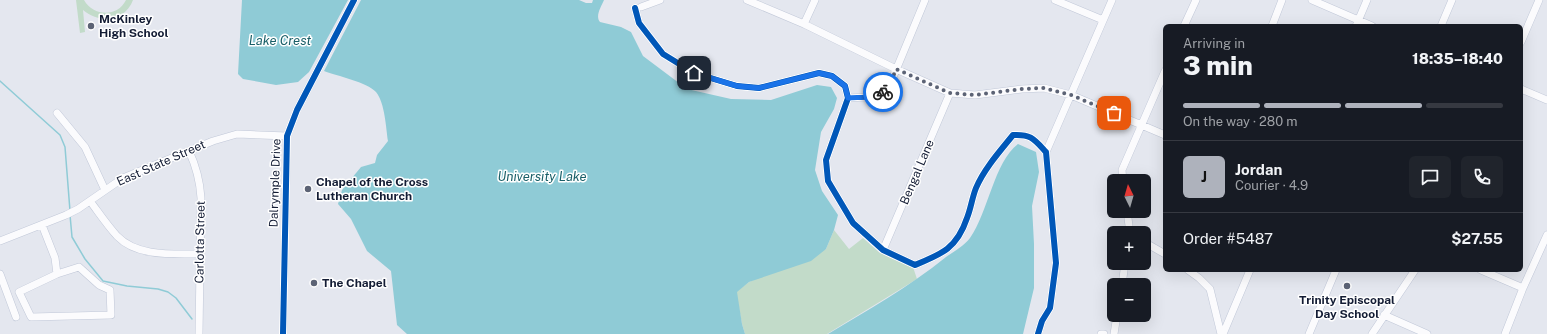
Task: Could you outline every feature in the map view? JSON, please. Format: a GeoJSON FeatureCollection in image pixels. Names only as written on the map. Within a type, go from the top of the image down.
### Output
{"type":"FeatureCollection","features":[{"type":"Feature","properties":{"kind":"street","name":"Dalrymple Drive"},"geometry":{"type":"LineString","coordinates":[[283,334],[287,136],[297,110],[354,0]]}},
{"type":"Feature","properties":{"kind":"street"},"geometry":{"type":"LineString","coordinates":[[660,0],[638,7],[639,23],[663,54],[694,73],[737,86],[759,88],[819,73],[832,76],[845,86],[848,98],[826,160],[828,181],[853,223],[883,250],[915,264],[940,254],[955,243],[967,220],[976,188],[1001,149],[1013,135],[1025,134],[1036,141],[1046,152]]}},
{"type":"Feature","properties":{"kind":"street"},"geometry":{"type":"LineString","coordinates":[[747,0],[804,24],[896,69],[950,93],[975,95],[1022,89],[1044,88],[1071,95],[1163,134]]}},
{"type":"Feature","properties":{"kind":"street"},"geometry":{"type":"LineString","coordinates":[[804,24],[815,0]]}},
{"type":"Feature","properties":{"kind":"street"},"geometry":{"type":"LineString","coordinates":[[848,98],[867,97],[881,94],[889,87],[925,0]]}},
{"type":"Feature","properties":{"kind":"street"},"geometry":{"type":"LineString","coordinates":[[1055,0],[1103,20]]}},
{"type":"Feature","properties":{"kind":"street"},"geometry":{"type":"LineString","coordinates":[[1038,334],[1042,322],[1050,308],[1056,263],[1046,152],[1112,0]]}},
{"type":"Feature","properties":{"kind":"street"},"geometry":{"type":"LineString","coordinates":[[1185,24],[1196,0]]}},
{"type":"Feature","properties":{"kind":"street"},"geometry":{"type":"LineString","coordinates":[[1273,24],[1282,0]]}},
{"type":"Feature","properties":{"kind":"street"},"geometry":{"type":"LineString","coordinates":[[1312,0],[1357,23],[1367,0]]}},
{"type":"Feature","properties":{"kind":"street"},"geometry":{"type":"LineString","coordinates":[[1442,24],[1452,0]]}},
{"type":"Feature","properties":{"kind":"street"},"geometry":{"type":"LineString","coordinates":[[1523,37],[1539,0]]}},
{"type":"Feature","properties":{"kind":"street"},"geometry":{"type":"LineString","coordinates":[[1122,174],[1122,170],[1163,76]]}},
{"type":"Feature","properties":{"kind":"street"},"geometry":{"type":"LineString","coordinates":[[1523,90],[1547,100]]}},
{"type":"Feature","properties":{"kind":"street","name":"Bengal Lane"},"geometry":{"type":"LineString","coordinates":[[883,250],[950,93]]}},
{"type":"Feature","properties":{"kind":"street"},"geometry":{"type":"LineString","coordinates":[[57,113],[85,147],[105,190]]}},
{"type":"Feature","properties":{"kind":"street","name":"East State Street"},"geometry":{"type":"LineString","coordinates":[[0,242],[78,209],[123,178],[213,140],[233,134],[287,136]]}},
{"type":"Feature","properties":{"kind":"street","name":"Carlotta Street"},"geometry":{"type":"LineString","coordinates":[[189,151],[196,168],[200,188],[199,334]]}},
{"type":"Feature","properties":{"kind":"street"},"geometry":{"type":"LineString","coordinates":[[90,201],[117,236],[132,246],[156,253],[200,254]]}},
{"type":"Feature","properties":{"kind":"street"},"geometry":{"type":"LineString","coordinates":[[42,225],[55,258],[56,274]]}},
{"type":"Feature","properties":{"kind":"street"},"geometry":{"type":"LineString","coordinates":[[1505,334],[1523,288],[1547,235]]}},
{"type":"Feature","properties":{"kind":"street"},"geometry":{"type":"LineString","coordinates":[[1151,246],[1163,253]]}},
{"type":"Feature","properties":{"kind":"street"},"geometry":{"type":"LineString","coordinates":[[80,267],[99,285],[110,290],[111,315],[31,317],[19,292],[56,274],[80,267]]}},
{"type":"Feature","properties":{"kind":"street"},"geometry":{"type":"LineString","coordinates":[[1191,272],[1200,278],[1210,289],[1222,334]]}},
{"type":"Feature","properties":{"kind":"street"},"geometry":{"type":"LineString","coordinates":[[1222,334],[1249,272]]}},
{"type":"Feature","properties":{"kind":"street"},"geometry":{"type":"LineString","coordinates":[[1309,334],[1335,272]]}},
{"type":"Feature","properties":{"kind":"street"},"geometry":{"type":"LineString","coordinates":[[1372,334],[1414,272]]}},
{"type":"Feature","properties":{"kind":"street"},"geometry":{"type":"LineString","coordinates":[[1486,272],[1523,288]]}},
{"type":"Feature","properties":{"kind":"street"},"geometry":{"type":"LineString","coordinates":[[0,274],[16,317]]}},
{"type":"Feature","properties":{"kind":"street"},"geometry":{"type":"LineString","coordinates":[[1384,315],[1427,334]]}},
{"type":"Feature","properties":{"kind":"street"},"geometry":{"type":"LineString","coordinates":[[1114,334],[1116,322]]}},
{"type":"Feature","properties":{"kind":"green space"},"geometry":{"type":"Polygon","coordinates":[[[76,0],[84,0],[93,9],[105,13],[117,10],[126,0],[133,0],[124,13],[118,17],[104,19],[89,14],[83,10],[85,32],[80,33],[76,0]]]}},
{"type":"Feature","properties":{"kind":"green space"},"geometry":{"type":"Polygon","coordinates":[[[834,230],[849,249],[863,238],[880,253],[913,267],[917,279],[827,334],[745,334],[736,292],[749,282],[826,249],[834,230]]]}},
{"type":"Feature","properties":{"kind":"water","name":"Lake Crest"},"geometry":{"type":"Polygon","coordinates":[[[242,0],[348,0],[309,72],[298,82],[276,85],[243,79],[238,74],[242,0]]]}},
{"type":"Feature","properties":{"kind":"water","name":"University Lake"},"geometry":{"type":"Polygon","coordinates":[[[361,0],[579,0],[586,3],[592,3],[593,0],[604,0],[598,14],[600,22],[621,27],[631,32],[643,56],[687,89],[731,99],[771,100],[817,85],[831,87],[837,98],[834,109],[821,132],[815,170],[822,191],[838,215],[834,230],[826,249],[811,261],[749,282],[737,292],[745,334],[407,334],[397,325],[391,271],[367,251],[351,219],[338,204],[342,190],[361,167],[375,163],[377,155],[388,141],[383,109],[376,92],[372,88],[359,82],[324,71],[361,0]]]}},
{"type":"Feature","properties":{"kind":"water"},"geometry":{"type":"Polygon","coordinates":[[[1018,144],[1036,152],[1039,172],[1032,206],[1034,288],[1023,334],[828,334],[903,288],[968,241],[982,215],[1003,163],[1010,152],[1018,144]]]}},
{"type":"Feature","properties":{"kind":"waterway"},"geometry":{"type":"LineString","coordinates":[[0,81],[60,135],[65,147],[70,211]]}},
{"type":"Feature","properties":{"kind":"waterway"},"geometry":{"type":"LineString","coordinates":[[70,215],[72,237],[85,259],[103,281],[127,286],[158,289],[168,292],[176,298],[192,319]]}},
{"type":"Feature","properties":{"kind":"cycle path"},"geometry":{"type":"LineString","coordinates":[[283,334],[287,136],[297,110],[354,0]]}},
{"type":"Feature","properties":{"kind":"cycle path"},"geometry":{"type":"LineString","coordinates":[[635,8],[639,23],[663,54],[694,73],[737,86],[759,88],[819,73],[832,76],[845,86],[848,98],[826,160],[828,181],[853,223],[883,250],[915,265],[941,253],[953,243],[963,228],[979,181],[993,160],[1013,135],[1024,135],[1032,138],[1046,152],[1056,263],[1050,308],[1042,321],[1038,334]]}},
{"type":"Feature","properties":{"kind":"way so far"},"geometry":{"type":"LineString","coordinates":[[883,92],[889,87],[896,69],[950,93],[975,95],[1022,89],[1044,88],[1071,95],[1114,113]]}},
{"type":"Feature","properties":{"kind":"place","name":"McKinley High School"},"geometry":{"type":"Point","coordinates":[91,26]}},
{"type":"Feature","properties":{"kind":"place","name":"Chapel of the Cross Lutheran Church"},"geometry":{"type":"Point","coordinates":[308,189]}},
{"type":"Feature","properties":{"kind":"place","name":"The Chapel"},"geometry":{"type":"Point","coordinates":[314,283]}},
{"type":"Feature","properties":{"kind":"place","name":"Trinity Episcopal Day School"},"geometry":{"type":"Point","coordinates":[1347,286]}},
{"type":"Feature","properties":{"kind":"route"},"geometry":{"type":"LineString","coordinates":[[694,73],[737,86],[759,88],[819,73],[832,76],[845,86],[848,98],[867,97],[881,94],[883,92]]}}]}
